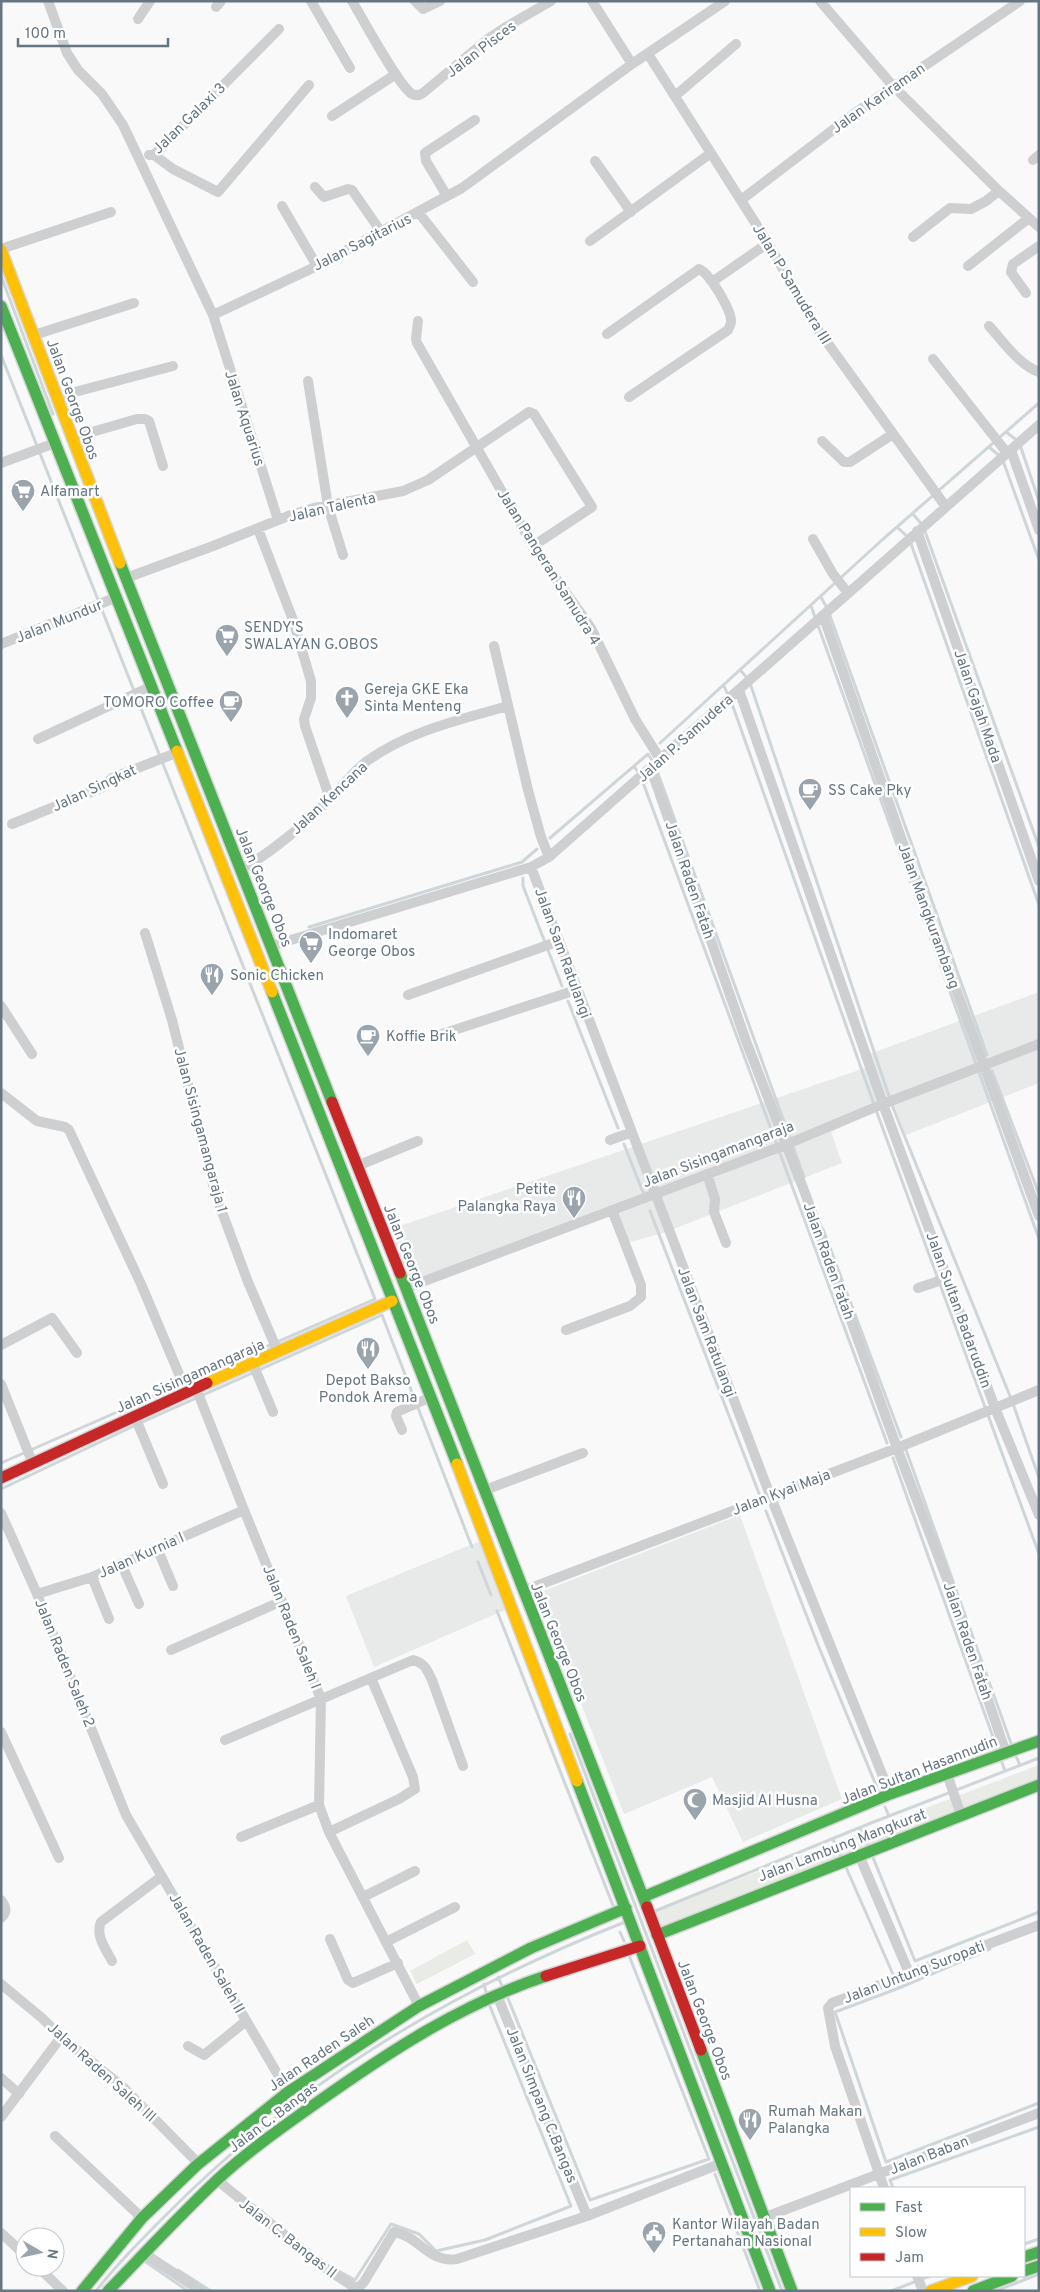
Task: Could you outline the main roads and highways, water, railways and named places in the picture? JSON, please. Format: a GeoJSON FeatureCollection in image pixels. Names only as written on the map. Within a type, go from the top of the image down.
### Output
{"type":"FeatureCollection","features":[{"type":"Feature","properties":{"kind":"main road","name":"Jalan George Obos"},"geometry":{"type":"LineString","coordinates":[[1,249],[71,438],[406,1288],[522,1591],[643,1897],[792,2291]]}},
{"type":"Feature","properties":{"kind":"main road","name":"Jalan George Obos"},"geometry":{"type":"LineString","coordinates":[[1,306],[117,597],[150,687],[220,860],[392,1301],[427,1385],[579,1784],[619,1911],[640,1946]]}},
{"type":"Feature","properties":{"kind":"main road"},"geometry":{"type":"LineString","coordinates":[[46,422],[63,415]]}},
{"type":"Feature","properties":{"kind":"main road"},"geometry":{"type":"LineString","coordinates":[[314,1103],[329,1096]]}},
{"type":"Feature","properties":{"kind":"main road","name":"Jalan Sisingamangaraja"},"geometry":{"type":"LineString","coordinates":[[1,1478],[392,1301]]}},
{"type":"Feature","properties":{"kind":"main road"},"geometry":{"type":"LineString","coordinates":[[427,1385],[441,1378]]}},
{"type":"Feature","properties":{"kind":"main road","name":"Jalan Sultan Hasannudin"},"geometry":{"type":"LineString","coordinates":[[643,1897],[890,1794],[1039,1741]]}},
{"type":"Feature","properties":{"kind":"main road"},"geometry":{"type":"LineString","coordinates":[[579,1784],[596,1778]]}},
{"type":"Feature","properties":{"kind":"main road","name":"Jalan Lambung Mangkurat"},"geometry":{"type":"LineString","coordinates":[[657,1935],[858,1855],[960,1810],[1039,1786]]}},
{"type":"Feature","properties":{"kind":"main road","name":"Jalan Raden Saleh"},"geometry":{"type":"LineString","coordinates":[[82,2291],[142,2218],[199,2164],[291,2091],[420,2006],[531,1948],[619,1911]]}},
{"type":"Feature","properties":{"kind":"main road"},"geometry":{"type":"LineString","coordinates":[[640,1946],[770,2291]]}},
{"type":"Feature","properties":{"kind":"main road","name":"Jalan C. Bangas"},"geometry":{"type":"LineString","coordinates":[[108,2291],[217,2180],[262,2142],[353,2076],[436,2025],[497,1995],[640,1946]]}},
{"type":"Feature","properties":{"kind":"main road"},"geometry":{"type":"LineString","coordinates":[[682,2057],[700,2048]]}},
{"type":"Feature","properties":{"kind":"main road"},"geometry":{"type":"LineString","coordinates":[[1025,2257],[1039,2252]]}},
{"type":"Feature","properties":{"kind":"main road"},"geometry":{"type":"LineString","coordinates":[[1025,2271],[1039,2266]]}},
{"type":"Feature","properties":{"kind":"main road"},"geometry":{"type":"LineString","coordinates":[[931,2291],[969,2277]]}},
{"type":"Feature","properties":{"kind":"main road"},"geometry":{"type":"LineString","coordinates":[[973,2291],[1009,2277]]}},
{"type":"Feature","properties":{"kind":"waterway"},"geometry":{"type":"LineString","coordinates":[[1,276],[53,414]]}},
{"type":"Feature","properties":{"kind":"waterway"},"geometry":{"type":"LineString","coordinates":[[1,355],[375,1299],[1,1463]]}},
{"type":"Feature","properties":{"kind":"waterway"},"geometry":{"type":"LineString","coordinates":[[660,743],[882,540],[1039,403]]}},
{"type":"Feature","properties":{"kind":"waterway"},"geometry":{"type":"LineString","coordinates":[[1006,432],[1019,442],[1039,501]]}},
{"type":"Feature","properties":{"kind":"waterway"},"geometry":{"type":"LineString","coordinates":[[989,447],[1002,458],[1039,560]]}},
{"type":"Feature","properties":{"kind":"waterway"},"geometry":{"type":"LineString","coordinates":[[913,514],[923,526],[1039,847]]}},
{"type":"Feature","properties":{"kind":"waterway"},"geometry":{"type":"LineString","coordinates":[[897,527],[909,538],[1039,905]]}},
{"type":"Feature","properties":{"kind":"waterway"},"geometry":{"type":"LineString","coordinates":[[821,597],[828,610],[987,1055]]}},
{"type":"Feature","properties":{"kind":"waterway"},"geometry":{"type":"LineString","coordinates":[[811,606],[1039,1239]]}},
{"type":"Feature","properties":{"kind":"waterway"},"geometry":{"type":"LineString","coordinates":[[741,671],[749,680],[892,1105],[1012,1401],[1039,1478]]}},
{"type":"Feature","properties":{"kind":"waterway"},"geometry":{"type":"LineString","coordinates":[[724,686],[728,695]]}},
{"type":"Feature","properties":{"kind":"waterway"},"geometry":{"type":"LineString","coordinates":[[731,701],[876,1110],[1039,1554]]}},
{"type":"Feature","properties":{"kind":"waterway"},"geometry":{"type":"LineString","coordinates":[[550,838],[648,754],[655,765],[804,1177]]}},
{"type":"Feature","properties":{"kind":"waterway"},"geometry":{"type":"LineString","coordinates":[[634,766],[641,777],[887,1443]]}},
{"type":"Feature","properties":{"kind":"waterway"},"geometry":{"type":"LineString","coordinates":[[309,927],[522,862],[537,849]]}},
{"type":"Feature","properties":{"kind":"waterway"},"geometry":{"type":"LineString","coordinates":[[523,878],[523,886],[562,986]]}},
{"type":"Feature","properties":{"kind":"waterway"},"geometry":{"type":"LineString","coordinates":[[568,1001],[618,1128]]}},
{"type":"Feature","properties":{"kind":"waterway"},"geometry":{"type":"LineString","coordinates":[[992,1071],[1039,1194]]}},
{"type":"Feature","properties":{"kind":"waterway"},"geometry":{"type":"LineString","coordinates":[[624,1144],[644,1195]]}},
{"type":"Feature","properties":{"kind":"waterway"},"geometry":{"type":"LineString","coordinates":[[650,1211],[760,1496]]}},
{"type":"Feature","properties":{"kind":"waterway"},"geometry":{"type":"LineString","coordinates":[[823,1229],[901,1437]]}},
{"type":"Feature","properties":{"kind":"waterway"},"geometry":{"type":"LineString","coordinates":[[1,1489],[138,1424],[382,1315],[472,1547]]}},
{"type":"Feature","properties":{"kind":"waterway"},"geometry":{"type":"LineString","coordinates":[[906,1450],[1012,1746]]}},
{"type":"Feature","properties":{"kind":"waterway"},"geometry":{"type":"LineString","coordinates":[[893,1458],[998,1751]]}},
{"type":"Feature","properties":{"kind":"waterway"},"geometry":{"type":"LineString","coordinates":[[766,1511],[818,1645],[878,1790]]}},
{"type":"Feature","properties":{"kind":"waterway"},"geometry":{"type":"LineString","coordinates":[[478,1562],[491,1595]]}},
{"type":"Feature","properties":{"kind":"waterway"},"geometry":{"type":"LineString","coordinates":[[497,1611],[614,1908]]}},
{"type":"Feature","properties":{"kind":"waterway"},"geometry":{"type":"LineString","coordinates":[[570,1734],[782,2291]]}},
{"type":"Feature","properties":{"kind":"waterway"},"geometry":{"type":"LineString","coordinates":[[1015,1754],[1020,1765]]}},
{"type":"Feature","properties":{"kind":"waterway"},"geometry":{"type":"LineString","coordinates":[[655,1911],[871,1823],[1039,1758]]}},
{"type":"Feature","properties":{"kind":"waterway"},"geometry":{"type":"LineString","coordinates":[[1001,1760],[1005,1771]]}},
{"type":"Feature","properties":{"kind":"waterway"},"geometry":{"type":"LineString","coordinates":[[885,1807],[889,1816]]}},
{"type":"Feature","properties":{"kind":"waterway"},"geometry":{"type":"LineString","coordinates":[[860,1828],[868,1847]]}},
{"type":"Feature","properties":{"kind":"waterway"},"geometry":{"type":"LineString","coordinates":[[833,1839],[841,1857]]}},
{"type":"Feature","properties":{"kind":"waterway"},"geometry":{"type":"LineString","coordinates":[[872,1855],[915,1961],[1039,1912]]}},
{"type":"Feature","properties":{"kind":"waterway"},"geometry":{"type":"LineString","coordinates":[[845,1865],[899,1988],[835,2012],[886,2162],[1039,2103]]}},
{"type":"Feature","properties":{"kind":"waterway"},"geometry":{"type":"LineString","coordinates":[[96,2291],[140,2241],[218,2165],[270,2121],[325,2081],[439,2009],[499,1978],[625,1922]]}},
{"type":"Feature","properties":{"kind":"waterway"},"geometry":{"type":"LineString","coordinates":[[620,1932],[624,1941]]}},
{"type":"Feature","properties":{"kind":"waterway"},"geometry":{"type":"LineString","coordinates":[[899,1988],[990,1949]]}},
{"type":"Feature","properties":{"kind":"waterway"},"geometry":{"type":"LineString","coordinates":[[507,1996],[590,2200],[709,2159],[630,1958]]}},
{"type":"Feature","properties":{"kind":"waterway"},"geometry":{"type":"LineString","coordinates":[[498,1977],[503,1988]]}},
{"type":"Feature","properties":{"kind":"waterway"},"geometry":{"type":"LineString","coordinates":[[484,1984],[487,1996]]}},
{"type":"Feature","properties":{"kind":"waterway"},"geometry":{"type":"LineString","coordinates":[[335,2269],[355,2280],[391,2224],[419,2234],[436,2251],[485,2240],[571,2206],[489,2004]]}},
{"type":"Feature","properties":{"kind":"waterway"},"geometry":{"type":"LineString","coordinates":[[893,2187],[890,2180],[1039,2127]]}},
{"type":"Feature","properties":{"kind":"waterway"},"geometry":{"type":"LineString","coordinates":[[715,2174],[760,2291]]}},
{"type":"Feature","properties":{"kind":"waterway"},"geometry":{"type":"LineString","coordinates":[[1025,2244],[1039,2239]]}},
{"type":"Feature","properties":{"kind":"waterway"},"geometry":{"type":"LineString","coordinates":[[143,2260],[188,2291]]}},
{"type":"Feature","properties":{"kind":"waterway"},"geometry":{"type":"LineString","coordinates":[[178,2270],[211,2291]]}},
{"type":"Feature","properties":{"kind":"waterway"},"geometry":{"type":"LineString","coordinates":[[996,2291],[1039,2274]]}},
{"type":"Feature","properties":{"kind":"waterway"},"geometry":{"type":"LineString","coordinates":[[891,2291],[927,2277]]}},
{"type":"Feature","properties":{"kind":"place","name":"Alfamart"},"geometry":{"type":"Point","coordinates":[23,512]}},
{"type":"Feature","properties":{"kind":"place","name":"SENDY'S SWALAYAN G.OBOS"},"geometry":{"type":"Point","coordinates":[227,657]}},
{"type":"Feature","properties":{"kind":"place","name":"Gereja GKE Eka Sinta Menteng"},"geometry":{"type":"Point","coordinates":[347,719]}},
{"type":"Feature","properties":{"kind":"place","name":"TOMORO Coffee"},"geometry":{"type":"Point","coordinates":[231,723]}},
{"type":"Feature","properties":{"kind":"place","name":"SS Cake Pky"},"geometry":{"type":"Point","coordinates":[810,811]}},
{"type":"Feature","properties":{"kind":"place","name":"Indomaret George Obos"},"geometry":{"type":"Point","coordinates":[311,964]}},
{"type":"Feature","properties":{"kind":"place","name":"Sonic Chicken"},"geometry":{"type":"Point","coordinates":[212,996]}},
{"type":"Feature","properties":{"kind":"place","name":"Koffie Brik"},"geometry":{"type":"Point","coordinates":[368,1057]}},
{"type":"Feature","properties":{"kind":"place","name":"Petite Palangka Raya"},"geometry":{"type":"Point","coordinates":[574,1219]}},
{"type":"Feature","properties":{"kind":"place","name":"Depot Bakso Pondok Arema"},"geometry":{"type":"Point","coordinates":[368,1370]}},
{"type":"Feature","properties":{"kind":"place","name":"Masjid Al Husna"},"geometry":{"type":"Point","coordinates":[695,1821]}},
{"type":"Feature","properties":{"kind":"place","name":"Rumah Makan Palangka"},"geometry":{"type":"Point","coordinates":[750,2141]}},
{"type":"Feature","properties":{"kind":"place","name":"Kantor Wilayah Badan Pertanahan Nasional"},"geometry":{"type":"Point","coordinates":[654,2254]}}]}
